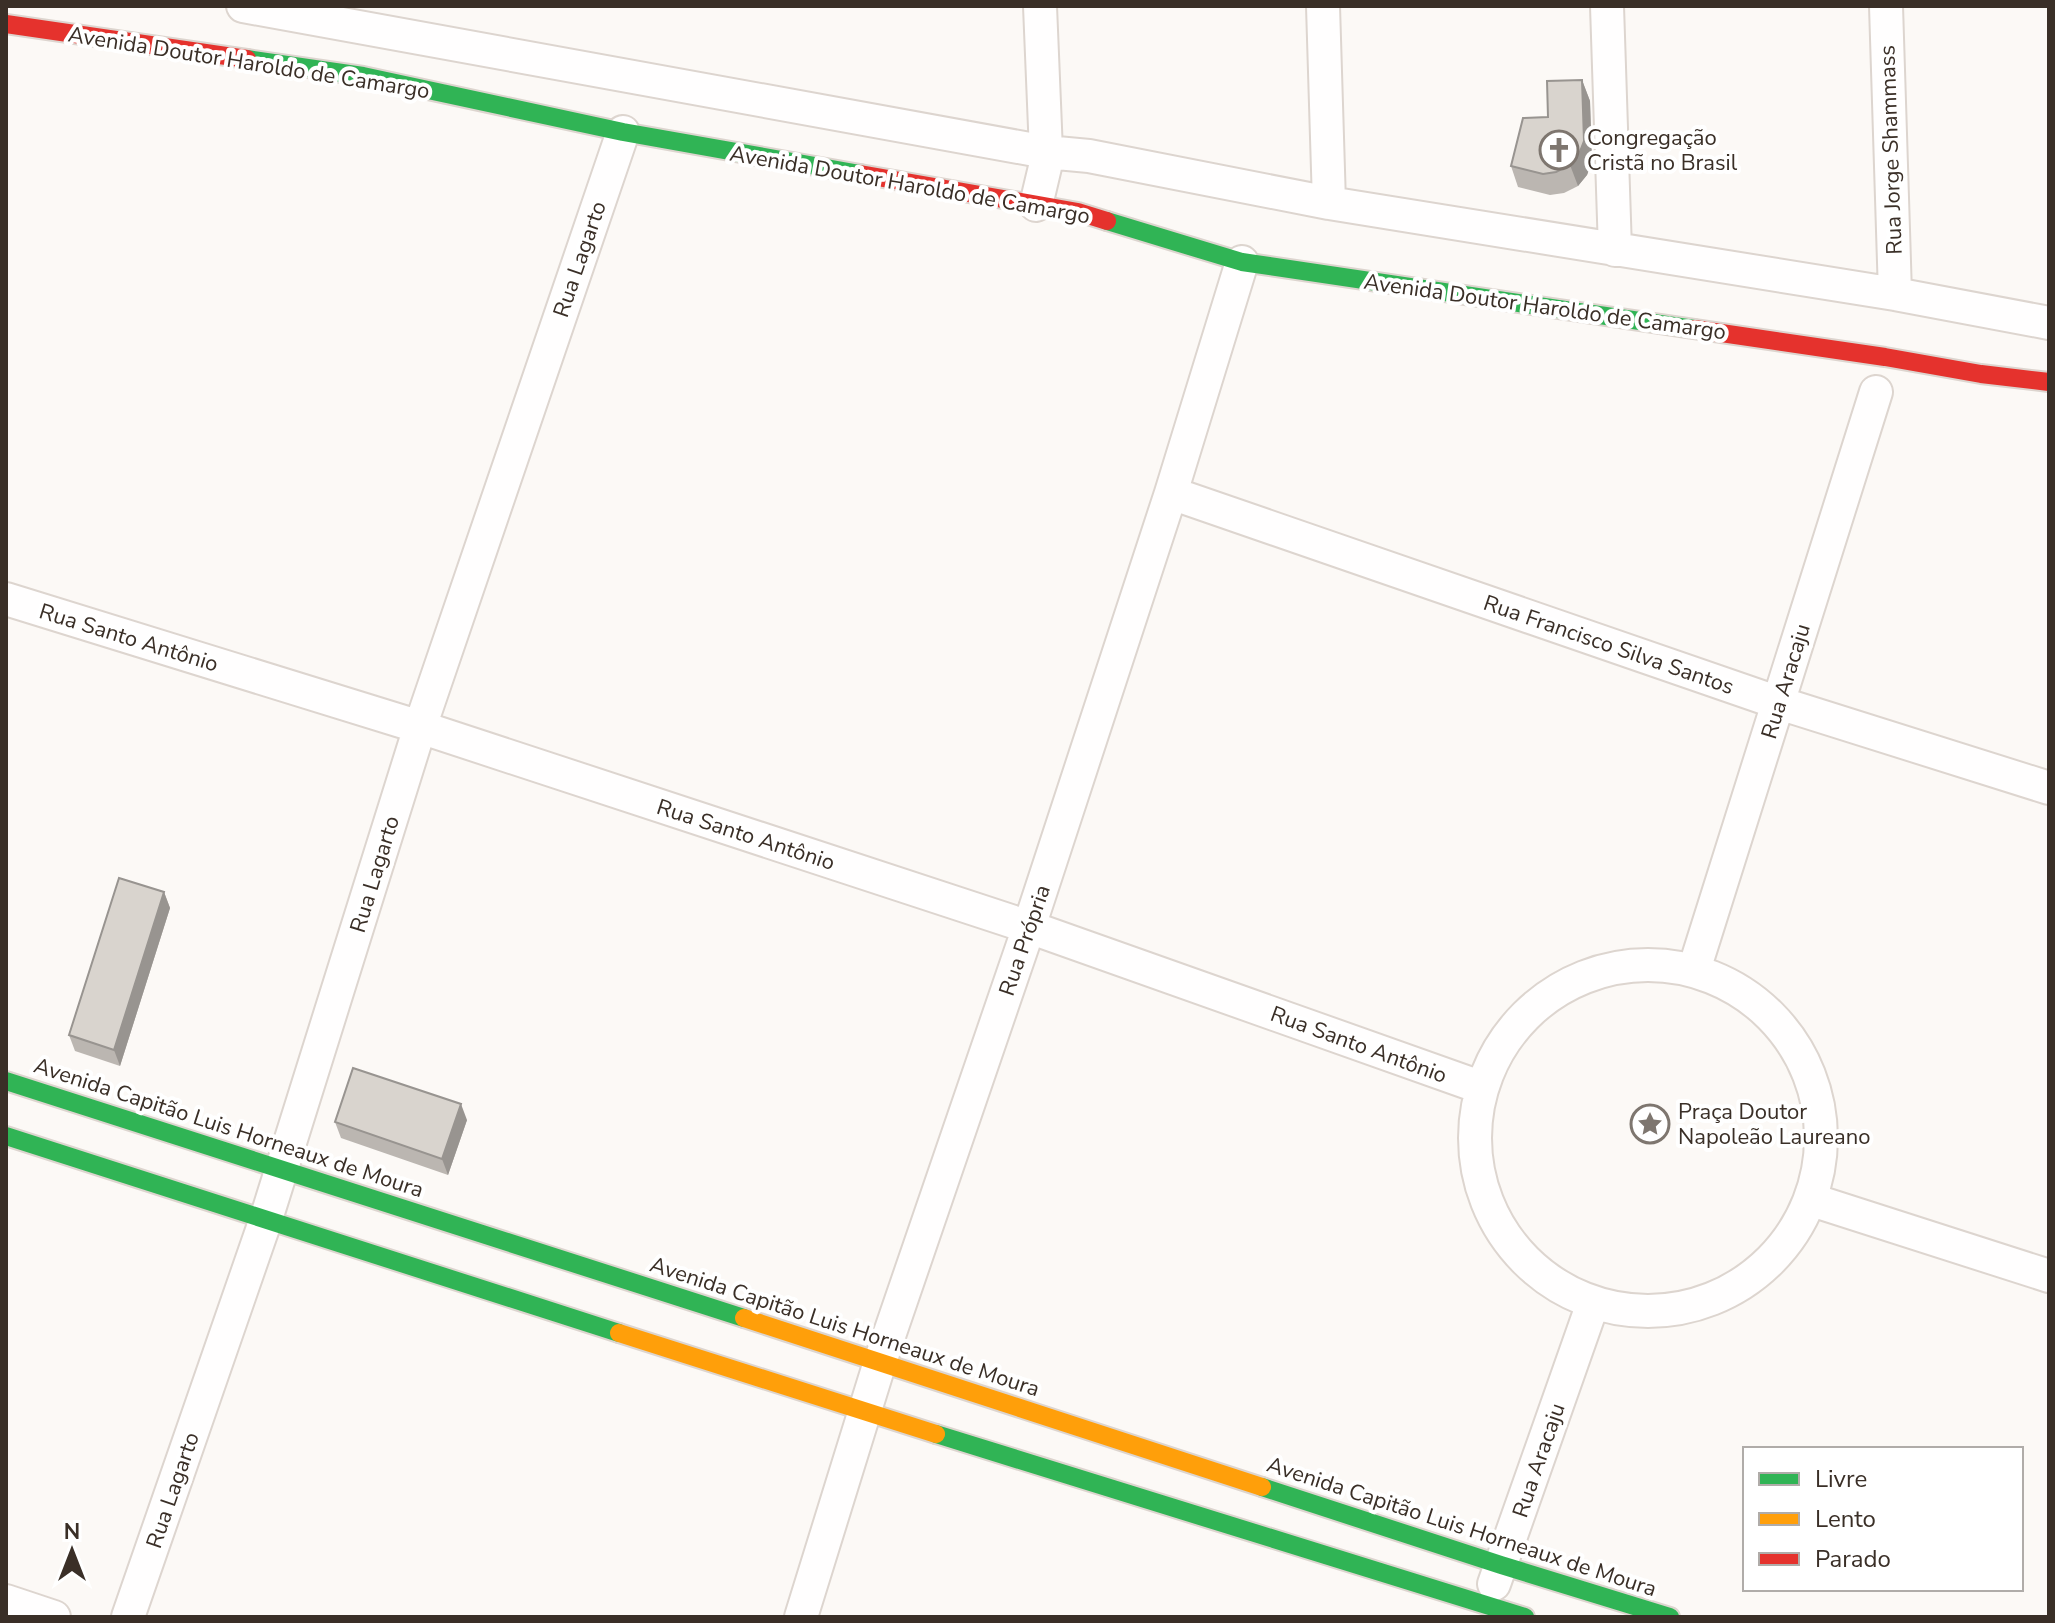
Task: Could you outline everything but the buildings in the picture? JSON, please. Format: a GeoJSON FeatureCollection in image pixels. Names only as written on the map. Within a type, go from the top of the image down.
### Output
{"type":"FeatureCollection","features":[{"type":"Feature","properties":{"kind":"street"},"geometry":{"type":"LineString","coordinates":[[243,6],[382,18],[1046,152],[1089,156],[1329,203],[1895,294],[2049,323]]}},
{"type":"Feature","properties":{"kind":"street"},"geometry":{"type":"LineString","coordinates":[[1036,205],[1046,152],[1040,6]]}},
{"type":"Feature","properties":{"kind":"street"},"geometry":{"type":"LineString","coordinates":[[1323,6],[1329,203]]}},
{"type":"Feature","properties":{"kind":"street"},"geometry":{"type":"LineString","coordinates":[[1607,6],[1615,250]]}},
{"type":"Feature","properties":{"kind":"street","name":"Rua Jorge Shammass"},"geometry":{"type":"LineString","coordinates":[[1886,6],[1895,294]]}},
{"type":"Feature","properties":{"kind":"street","name":"Avenida Doutor Haroldo de Camargo"},"geometry":{"type":"LineString","coordinates":[[6,24],[363,76],[623,132],[1078,212],[1242,262],[2049,382]]}},
{"type":"Feature","properties":{"kind":"street","name":"Rua Lagarto"},"geometry":{"type":"LineString","coordinates":[[128,1617],[266,1219],[420,727],[623,132]]}},
{"type":"Feature","properties":{"kind":"street","name":"Rua Própria"},"geometry":{"type":"LineString","coordinates":[[801,1617],[880,1362],[1029,927],[1171,493],[1242,262]]}},
{"type":"Feature","properties":{"kind":"street","name":"Rua Aracaju"},"geometry":{"type":"LineString","coordinates":[[1694,970],[1876,392]]}},
{"type":"Feature","properties":{"kind":"street","name":"Rua Francisco Silva Santos"},"geometry":{"type":"LineString","coordinates":[[1171,493],[1779,703],[2049,788]]}},
{"type":"Feature","properties":{"kind":"street","name":"Rua Santo Antônio"},"geometry":{"type":"LineString","coordinates":[[6,599],[420,727],[1029,927],[1480,1087]]}},
{"type":"Feature","properties":{"kind":"street"},"geometry":{"type":"LineString","coordinates":[[1640,964],[1694,970],[1747,994],[1789,1034],[1815,1086],[1824,1143],[1812,1200],[1786,1246],[1747,1282],[1698,1305],[1645,1312],[1593,1303],[1545,1279],[1507,1241],[1500,1229],[1482,1194],[1473,1140],[1480,1087],[1504,1039],[1541,1001],[1588,974],[1640,964]]}},
{"type":"Feature","properties":{"kind":"street","name":"Avenida Capitão Luis Horneaux de Moura"},"geometry":{"type":"LineString","coordinates":[[6,1081],[1670,1617]]}},
{"type":"Feature","properties":{"kind":"street"},"geometry":{"type":"LineString","coordinates":[[6,1136],[1485,1611],[1525,1617]]}},
{"type":"Feature","properties":{"kind":"street"},"geometry":{"type":"LineString","coordinates":[[1812,1200],[2049,1276]]}},
{"type":"Feature","properties":{"kind":"street","name":"Rua Aracaju"},"geometry":{"type":"LineString","coordinates":[[1485,1611],[1593,1303]]}},
{"type":"Feature","properties":{"kind":"street"},"geometry":{"type":"LineString","coordinates":[[6,1601],[54,1617]]}},
{"type":"Feature","properties":{"kind":"traffic: fast"},"geometry":{"type":"LineString","coordinates":[[247,59],[363,76],[623,132],[860,174]]}},
{"type":"Feature","properties":{"kind":"traffic: fast"},"geometry":{"type":"LineString","coordinates":[[1107,221],[1242,262],[1694,329]]}},
{"type":"Feature","properties":{"kind":"traffic: fast"},"geometry":{"type":"LineString","coordinates":[[6,1081],[744,1318]]}},
{"type":"Feature","properties":{"kind":"traffic: fast"},"geometry":{"type":"LineString","coordinates":[[6,1136],[619,1333]]}},
{"type":"Feature","properties":{"kind":"traffic: fast"},"geometry":{"type":"LineString","coordinates":[[936,1434],[1525,1617]]}},
{"type":"Feature","properties":{"kind":"traffic: fast"},"geometry":{"type":"LineString","coordinates":[[1262,1487],[1670,1617]]}},
{"type":"Feature","properties":{"kind":"traffic: slow"},"geometry":{"type":"LineString","coordinates":[[744,1318],[1262,1487]]}},
{"type":"Feature","properties":{"kind":"traffic: slow"},"geometry":{"type":"LineString","coordinates":[[619,1333],[936,1434]]}},
{"type":"Feature","properties":{"kind":"traffic: jam"},"geometry":{"type":"LineString","coordinates":[[6,24],[247,59]]}},
{"type":"Feature","properties":{"kind":"traffic: jam"},"geometry":{"type":"LineString","coordinates":[[860,174],[1078,212],[1107,221]]}},
{"type":"Feature","properties":{"kind":"traffic: jam"},"geometry":{"type":"LineString","coordinates":[[1694,329],[2049,382]]}},
{"type":"Feature","properties":{"kind":"place","name":"Congregação Cristã no Brasil"},"geometry":{"type":"Point","coordinates":[1559,150]}},
{"type":"Feature","properties":{"kind":"place","name":"Praça Doutor Napoleão Laureano"},"geometry":{"type":"Point","coordinates":[1650,1124]}}]}
